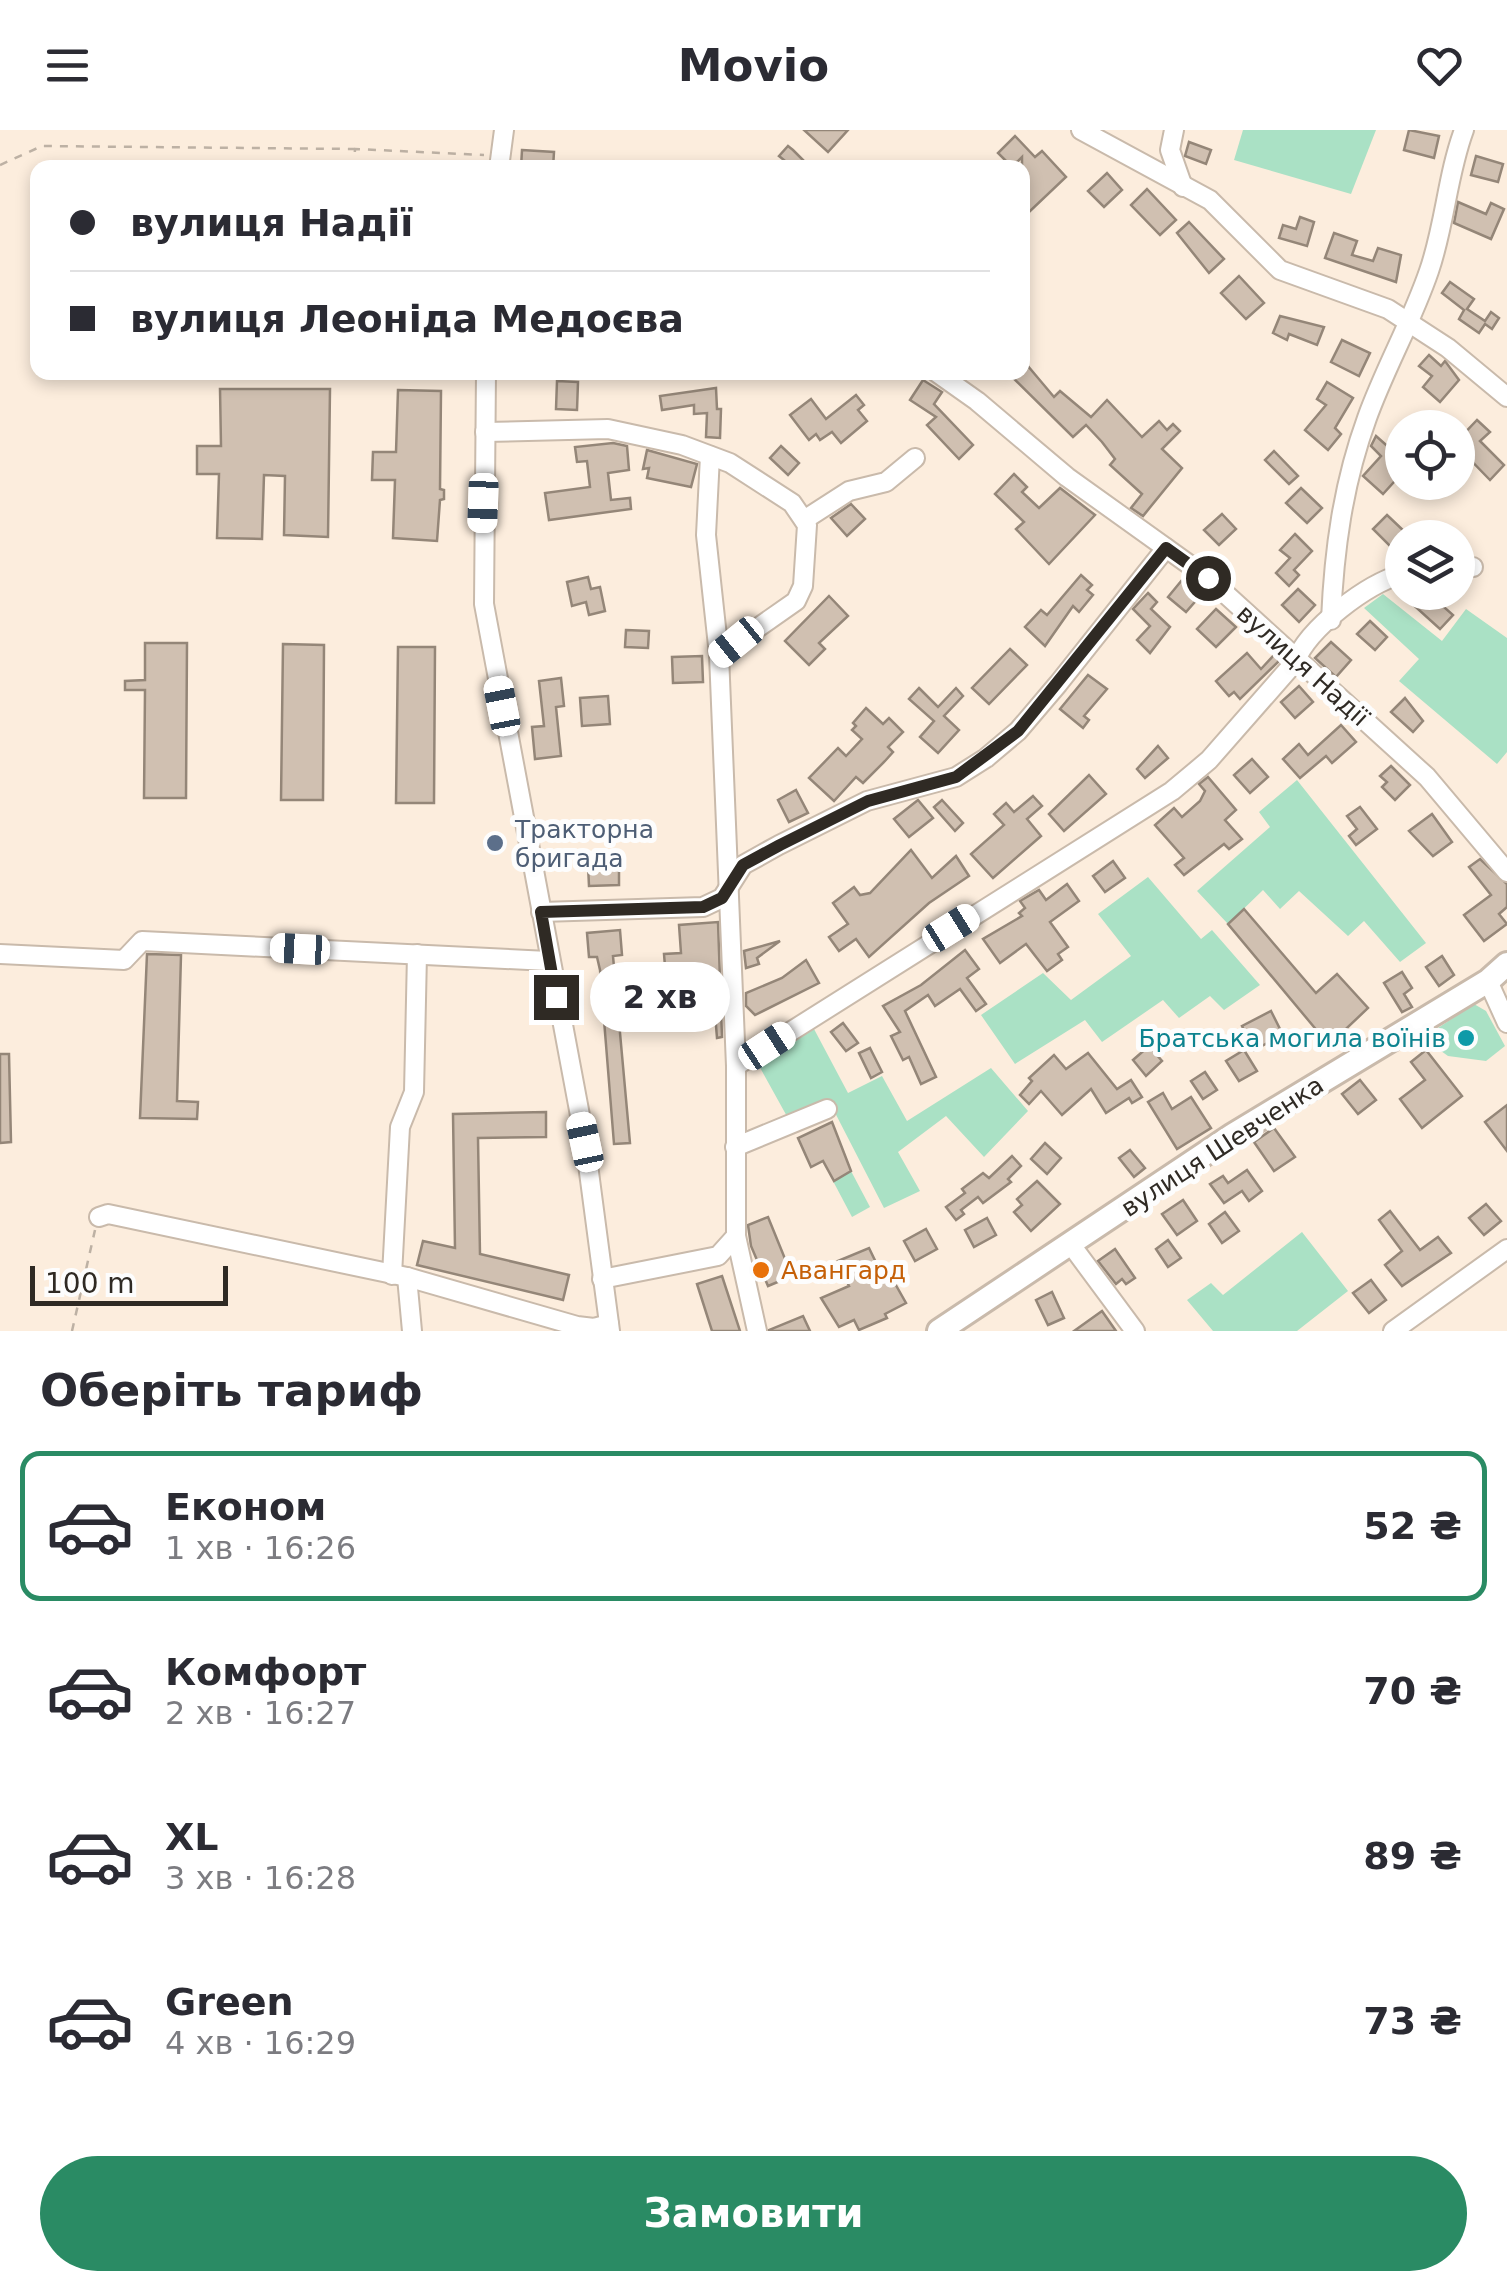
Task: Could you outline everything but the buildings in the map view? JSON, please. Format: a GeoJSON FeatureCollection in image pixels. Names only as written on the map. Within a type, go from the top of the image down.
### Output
{"type":"FeatureCollection","features":[{"type":"Feature","properties":{"kind":"main road","name":"вулиця Шевченка"},"geometry":{"type":"LineString","coordinates":[[939,1331],[1072,1246],[1232,1135],[1488,980],[1507,964]]}},
{"type":"Feature","properties":{"kind":"street"},"geometry":{"type":"LineString","coordinates":[[500,160],[504,130]]}},
{"type":"Feature","properties":{"kind":"street"},"geometry":{"type":"LineString","coordinates":[[1082,130],[1210,200],[1280,270],[1388,309],[1464,360],[1507,397]]}},
{"type":"Feature","properties":{"kind":"street"},"geometry":{"type":"LineString","coordinates":[[1174,130],[1170,150],[1183,186]]}},
{"type":"Feature","properties":{"kind":"street"},"geometry":{"type":"LineString","coordinates":[[1331,620],[1342,499],[1367,418],[1430,266],[1464,130]]}},
{"type":"Feature","properties":{"kind":"street"},"geometry":{"type":"LineString","coordinates":[[98,1217],[108,1214],[400,1276],[577,1326],[609,1327],[585,1142],[484,604],[486,380]]}},
{"type":"Feature","properties":{"kind":"street","name":"вулиця Надії"},"geometry":{"type":"LineString","coordinates":[[947,380],[1051,465],[1208,578],[1295,662],[1427,777],[1507,872]]}},
{"type":"Feature","properties":{"kind":"street"},"geometry":{"type":"LineString","coordinates":[[485,432],[608,429],[710,456],[792,503],[804,520],[802,586],[796,601],[720,655]]}},
{"type":"Feature","properties":{"kind":"street"},"geometry":{"type":"LineString","coordinates":[[710,456],[706,536],[720,655],[736,1066],[736,1236],[757,1331]]}},
{"type":"Feature","properties":{"kind":"street"},"geometry":{"type":"LineString","coordinates":[[804,520],[849,492],[886,482],[915,458]]}},
{"type":"Feature","properties":{"kind":"street"},"geometry":{"type":"LineString","coordinates":[[541,912],[703,907],[722,898],[743,865],[868,801],[956,777],[986,758],[1048,696],[1166,548]]}},
{"type":"Feature","properties":{"kind":"street"},"geometry":{"type":"LineString","coordinates":[[736,1066],[1172,791],[1209,760],[1295,662],[1300,649],[1331,620],[1385,582]]}},
{"type":"Feature","properties":{"kind":"street"},"geometry":{"type":"LineString","coordinates":[[0,954],[124,960],[142,941],[548,961]]}},
{"type":"Feature","properties":{"kind":"street"},"geometry":{"type":"LineString","coordinates":[[412,1331],[400,1276],[400,1127],[414,1092],[417,954]]}},
{"type":"Feature","properties":{"kind":"street"},"geometry":{"type":"LineString","coordinates":[[1488,980],[1507,1023]]}},
{"type":"Feature","properties":{"kind":"street"},"geometry":{"type":"LineString","coordinates":[[735,1147],[827,1109]]}},
{"type":"Feature","properties":{"kind":"street"},"geometry":{"type":"LineString","coordinates":[[602,1279],[718,1256],[736,1236]]}},
{"type":"Feature","properties":{"kind":"street"},"geometry":{"type":"LineString","coordinates":[[1072,1246],[1135,1331]]}},
{"type":"Feature","properties":{"kind":"street"},"geometry":{"type":"LineString","coordinates":[[1393,1331],[1507,1249]]}},
{"type":"Feature","properties":{"kind":"path"},"geometry":{"type":"LineString","coordinates":[[0,165],[42,146],[354,149],[488,160]]}},
{"type":"Feature","properties":{"kind":"path"},"geometry":{"type":"LineString","coordinates":[[354,149],[354,160]]}},
{"type":"Feature","properties":{"kind":"path"},"geometry":{"type":"LineString","coordinates":[[72,1331],[98,1217]]}},
{"type":"Feature","properties":{"kind":"green space"},"geometry":{"type":"Polygon","coordinates":[[[1243,130],[1376,130],[1351,194],[1234,160],[1243,130]]]}},
{"type":"Feature","properties":{"kind":"green space"},"geometry":{"type":"Polygon","coordinates":[[[1383,594],[1385,610],[1403,610],[1442,641],[1467,610],[1507,638],[1507,752],[1497,764],[1399,681],[1419,659],[1364,608],[1383,594]]]}},
{"type":"Feature","properties":{"kind":"green space"},"geometry":{"type":"Polygon","coordinates":[[[1297,780],[1426,943],[1400,962],[1364,921],[1348,936],[1299,891],[1280,909],[1263,890],[1228,924],[1197,891],[1270,827],[1259,812],[1297,780]]]}},
{"type":"Feature","properties":{"kind":"green space"},"geometry":{"type":"Polygon","coordinates":[[[1148,877],[1201,939],[1212,930],[1260,985],[1224,1010],[1210,996],[1179,1018],[1163,1000],[1102,1042],[1085,1020],[1015,1064],[981,1015],[1043,973],[1071,1000],[1131,956],[1098,914],[1148,877]]]}},
{"type":"Feature","properties":{"kind":"green space"},"geometry":{"type":"Polygon","coordinates":[[[1474,1004],[1486,1011],[1505,1046],[1486,1061],[1448,1056],[1423,1038],[1474,1004]]]}},
{"type":"Feature","properties":{"kind":"green space"},"geometry":{"type":"Polygon","coordinates":[[[814,1029],[848,1093],[882,1076],[907,1121],[991,1068],[1028,1111],[984,1157],[946,1116],[898,1152],[920,1191],[884,1208],[830,1103],[789,1120],[758,1064],[814,1029]]]}},
{"type":"Feature","properties":{"kind":"green space"},"geometry":{"type":"Polygon","coordinates":[[[851,1171],[870,1207],[852,1217],[833,1181],[851,1171]]]}},
{"type":"Feature","properties":{"kind":"green space"},"geometry":{"type":"Polygon","coordinates":[[[1302,1232],[1348,1291],[1297,1331],[1213,1331],[1187,1300],[1211,1283],[1223,1295],[1302,1232]]]}},
{"type":"Feature","properties":{"kind":"place","name":"Тракторна бригада"},"geometry":{"type":"Point","coordinates":[495,843]}},
{"type":"Feature","properties":{"kind":"place","name":"Братська могила воїнів"},"geometry":{"type":"Point","coordinates":[1466,1038]}},
{"type":"Feature","properties":{"kind":"place","name":"Авангард"},"geometry":{"type":"Point","coordinates":[761,1270]}},
{"type":"Feature","properties":{"kind":"route"},"geometry":{"type":"LineString","coordinates":[[556,997],[541,912],[666,911],[703,907],[722,898],[743,865],[780,845],[868,801],[956,777],[986,758],[1038,708],[1166,548],[1208,578]]}}]}
